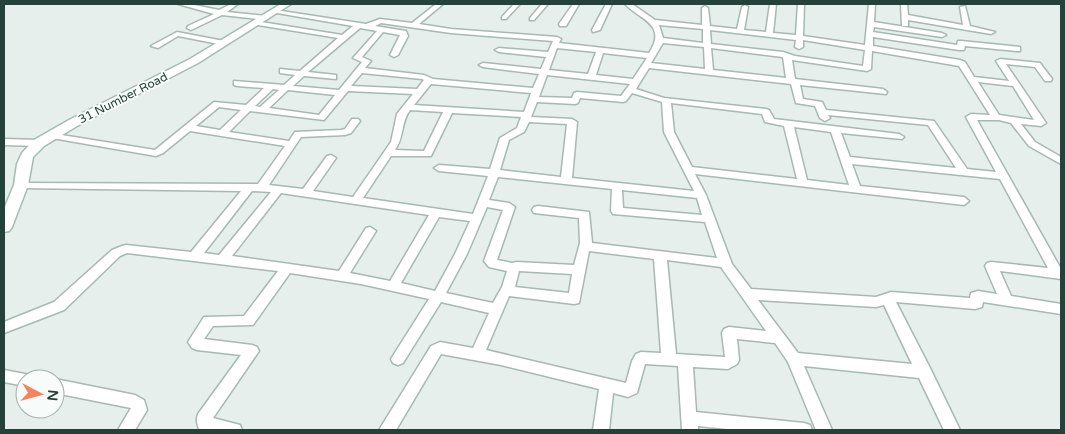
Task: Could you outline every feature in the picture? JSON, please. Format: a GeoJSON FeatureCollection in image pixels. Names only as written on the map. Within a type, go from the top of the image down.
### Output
{"type":"FeatureCollection","features":[{"type":"Feature","properties":{"kind":"main road","name":"31 Number Road"},"geometry":{"type":"LineString","coordinates":[[4,227],[21,185],[27,156],[40,143],[181,68],[262,21],[282,7]]}},
{"type":"Feature","properties":{"kind":"street"},"geometry":{"type":"LineString","coordinates":[[182,4],[342,37]]}},
{"type":"Feature","properties":{"kind":"street"},"geometry":{"type":"LineString","coordinates":[[191,28],[235,4]]}},
{"type":"Feature","properties":{"kind":"street"},"geometry":{"type":"LineString","coordinates":[[413,26],[440,4]]}},
{"type":"Feature","properties":{"kind":"street"},"geometry":{"type":"LineString","coordinates":[[504,18],[517,4]]}},
{"type":"Feature","properties":{"kind":"street"},"geometry":{"type":"LineString","coordinates":[[532,19],[545,4]]}},
{"type":"Feature","properties":{"kind":"street"},"geometry":{"type":"LineString","coordinates":[[563,24],[576,4]]}},
{"type":"Feature","properties":{"kind":"street"},"geometry":{"type":"LineString","coordinates":[[596,30],[609,4]]}},
{"type":"Feature","properties":{"kind":"street"},"geometry":{"type":"LineString","coordinates":[[360,70],[574,101],[577,95],[623,99],[649,61],[660,40],[660,30],[654,22],[628,4]]}},
{"type":"Feature","properties":{"kind":"street"},"geometry":{"type":"LineString","coordinates":[[769,34],[773,4]]}},
{"type":"Feature","properties":{"kind":"street"},"geometry":{"type":"LineString","coordinates":[[799,47],[801,4]]}},
{"type":"Feature","properties":{"kind":"street"},"geometry":{"type":"LineString","coordinates":[[660,40],[787,55],[833,64],[868,68],[872,4]]}},
{"type":"Feature","properties":{"kind":"street"},"geometry":{"type":"LineString","coordinates":[[904,4],[906,29]]}},
{"type":"Feature","properties":{"kind":"street"},"geometry":{"type":"LineString","coordinates":[[282,7],[404,34],[394,55]]}},
{"type":"Feature","properties":{"kind":"street"},"geometry":{"type":"LineString","coordinates":[[740,31],[745,7]]}},
{"type":"Feature","properties":{"kind":"street"},"geometry":{"type":"LineString","coordinates":[[962,7],[967,27]]}},
{"type":"Feature","properties":{"kind":"street"},"geometry":{"type":"LineString","coordinates":[[705,8],[708,28],[709,72]]}},
{"type":"Feature","properties":{"kind":"street"},"geometry":{"type":"LineString","coordinates":[[905,17],[991,32]]}},
{"type":"Feature","properties":{"kind":"street"},"geometry":{"type":"LineString","coordinates":[[262,110],[342,37],[362,26],[380,21],[413,26],[556,39],[555,46],[519,132],[508,135],[505,138],[465,251],[438,298],[398,359]]}},
{"type":"Feature","properties":{"kind":"street"},"geometry":{"type":"LineString","coordinates":[[654,22],[799,37],[833,64],[883,92]]}},
{"type":"Feature","properties":{"kind":"street"},"geometry":{"type":"LineString","coordinates":[[871,24],[942,35]]}},
{"type":"Feature","properties":{"kind":"street"},"geometry":{"type":"LineString","coordinates":[[52,135],[156,153],[217,104],[321,118],[367,61],[357,58],[382,30]]}},
{"type":"Feature","properties":{"kind":"street"},"geometry":{"type":"LineString","coordinates":[[155,46],[177,34],[224,43]]}},
{"type":"Feature","properties":{"kind":"street"},"geometry":{"type":"LineString","coordinates":[[870,34],[959,48],[961,48],[961,43],[1017,49]]}},
{"type":"Feature","properties":{"kind":"street"},"geometry":{"type":"LineString","coordinates":[[555,46],[600,50],[709,72],[793,81],[870,48],[957,62],[962,64],[998,118]]}},
{"type":"Feature","properties":{"kind":"street"},"geometry":{"type":"LineString","coordinates":[[499,50],[551,55]]}},
{"type":"Feature","properties":{"kind":"street"},"geometry":{"type":"LineString","coordinates":[[591,77],[600,50]]}},
{"type":"Feature","properties":{"kind":"street"},"geometry":{"type":"LineString","coordinates":[[787,55],[799,101],[819,104],[846,160],[856,189]]}},
{"type":"Feature","properties":{"kind":"street"},"geometry":{"type":"LineString","coordinates":[[1048,79],[1037,65],[1001,60],[1014,84],[1040,123],[971,117],[1060,274]]}},
{"type":"Feature","properties":{"kind":"street"},"geometry":{"type":"LineString","coordinates":[[483,65],[591,77],[633,85],[665,100],[766,112],[770,122],[900,137]]}},
{"type":"Feature","properties":{"kind":"street"},"geometry":{"type":"LineString","coordinates":[[283,71],[333,77]]}},
{"type":"Feature","properties":{"kind":"street"},"geometry":{"type":"LineString","coordinates":[[972,79],[1014,84]]}},
{"type":"Feature","properties":{"kind":"street"},"geometry":{"type":"LineString","coordinates":[[356,200],[396,142],[401,117],[407,107],[426,82],[431,81]]}},
{"type":"Feature","properties":{"kind":"street"},"geometry":{"type":"LineString","coordinates":[[237,83],[285,88],[418,92]]}},
{"type":"Feature","properties":{"kind":"street"},"geometry":{"type":"LineString","coordinates":[[222,133],[270,86]]}},
{"type":"Feature","properties":{"kind":"street"},"geometry":{"type":"LineString","coordinates":[[665,100],[667,103],[667,126],[669,132],[700,195],[731,275],[794,359],[824,430]]}},
{"type":"Feature","properties":{"kind":"street"},"geometry":{"type":"LineString","coordinates":[[407,107],[572,122],[566,181]]}},
{"type":"Feature","properties":{"kind":"street"},"geometry":{"type":"LineString","coordinates":[[388,152],[426,154],[429,152],[449,110]]}},
{"type":"Feature","properties":{"kind":"street"},"geometry":{"type":"LineString","coordinates":[[823,112],[931,123],[964,172]]}},
{"type":"Feature","properties":{"kind":"street"},"geometry":{"type":"LineString","coordinates":[[194,257],[255,188],[297,135],[301,133],[346,133],[355,121]]}},
{"type":"Feature","properties":{"kind":"street"},"geometry":{"type":"LineString","coordinates":[[1015,121],[1032,144],[1061,161]]}},
{"type":"Feature","properties":{"kind":"street"},"geometry":{"type":"LineString","coordinates":[[788,124],[803,183]]}},
{"type":"Feature","properties":{"kind":"street"},"geometry":{"type":"LineString","coordinates":[[188,128],[291,144]]}},
{"type":"Feature","properties":{"kind":"street"},"geometry":{"type":"LineString","coordinates":[[4,140],[40,143]]}},
{"type":"Feature","properties":{"kind":"street"},"geometry":{"type":"LineString","coordinates":[[306,193],[331,158]]}},
{"type":"Feature","properties":{"kind":"street"},"geometry":{"type":"LineString","coordinates":[[846,160],[1004,176]]}},
{"type":"Feature","properties":{"kind":"street"},"geometry":{"type":"LineString","coordinates":[[439,168],[700,195]]}},
{"type":"Feature","properties":{"kind":"street"},"geometry":{"type":"LineString","coordinates":[[689,170],[964,201]]}},
{"type":"Feature","properties":{"kind":"street"},"geometry":{"type":"LineString","coordinates":[[21,185],[279,189],[473,218],[478,216]]}},
{"type":"Feature","properties":{"kind":"street"},"geometry":{"type":"LineString","coordinates":[[617,186],[617,211],[709,219]]}},
{"type":"Feature","properties":{"kind":"street"},"geometry":{"type":"LineString","coordinates":[[222,260],[279,189]]}},
{"type":"Feature","properties":{"kind":"street"},"geometry":{"type":"LineString","coordinates":[[4,201],[16,197]]}},
{"type":"Feature","properties":{"kind":"street"},"geometry":{"type":"LineString","coordinates":[[483,203],[509,207],[490,261],[493,264],[514,268],[521,265],[580,270]]}},
{"type":"Feature","properties":{"kind":"street"},"geometry":{"type":"LineString","coordinates":[[507,290],[572,299],[576,296],[583,248],[586,246],[585,215],[538,210]]}},
{"type":"Feature","properties":{"kind":"street"},"geometry":{"type":"LineString","coordinates":[[393,287],[436,212]]}},
{"type":"Feature","properties":{"kind":"street"},"geometry":{"type":"LineString","coordinates":[[342,276],[370,230]]}},
{"type":"Feature","properties":{"kind":"street"},"geometry":{"type":"LineString","coordinates":[[586,246],[726,263]]}},
{"type":"Feature","properties":{"kind":"street"},"geometry":{"type":"LineString","coordinates":[[4,328],[59,306],[121,250],[222,260],[342,276],[438,298],[497,309]]}},
{"type":"Feature","properties":{"kind":"street"},"geometry":{"type":"LineString","coordinates":[[660,255],[669,359]]}},
{"type":"Feature","properties":{"kind":"street"},"geometry":{"type":"LineString","coordinates":[[1006,300],[991,266],[1060,274]]}},
{"type":"Feature","properties":{"kind":"street"},"geometry":{"type":"LineString","coordinates":[[234,430],[205,424],[204,419],[252,351],[198,344],[195,342],[209,321],[248,321],[287,268]]}},
{"type":"Feature","properties":{"kind":"street"},"geometry":{"type":"LineString","coordinates":[[477,354],[507,290],[514,268]]}},
{"type":"Feature","properties":{"kind":"street"},"geometry":{"type":"LineString","coordinates":[[746,294],[876,302],[887,298],[975,304],[977,303],[977,296],[1061,309]]}},
{"type":"Feature","properties":{"kind":"street"},"geometry":{"type":"LineString","coordinates":[[887,298],[952,430]]}},
{"type":"Feature","properties":{"kind":"street"},"geometry":{"type":"LineString","coordinates":[[387,430],[436,350],[444,348],[631,390],[641,358],[731,362],[730,333],[779,338]]}},
{"type":"Feature","properties":{"kind":"street"},"geometry":{"type":"LineString","coordinates":[[794,359],[925,372]]}},
{"type":"Feature","properties":{"kind":"street"},"geometry":{"type":"LineString","coordinates":[[685,360],[689,424],[804,430]]}},
{"type":"Feature","properties":{"kind":"street"},"geometry":{"type":"LineString","coordinates":[[601,430],[607,385]]}},
{"type":"Feature","properties":{"kind":"street"},"geometry":{"type":"LineString","coordinates":[[65,388],[135,402],[139,405],[139,410],[126,430]]}}]}
